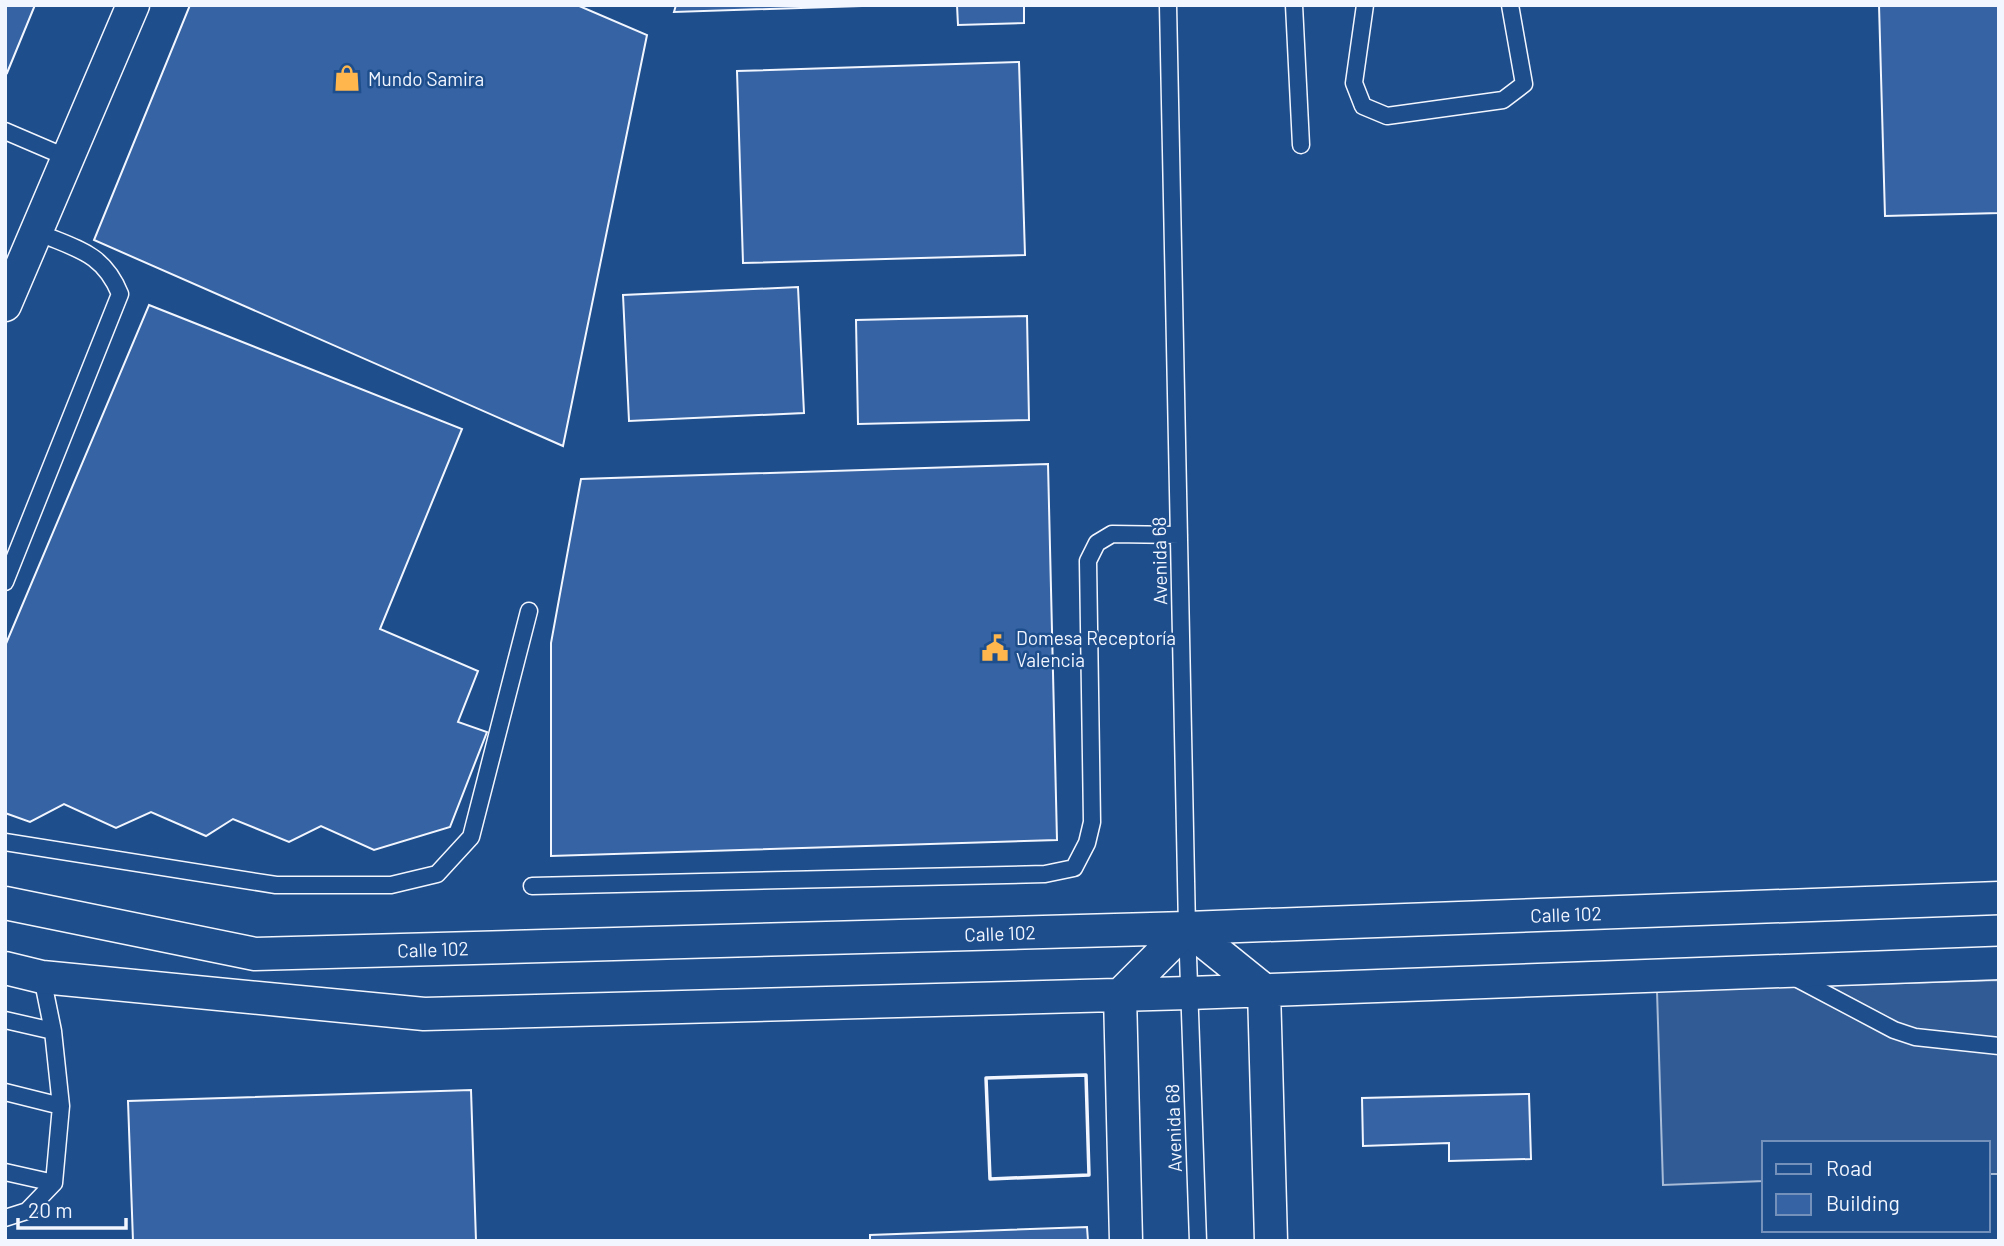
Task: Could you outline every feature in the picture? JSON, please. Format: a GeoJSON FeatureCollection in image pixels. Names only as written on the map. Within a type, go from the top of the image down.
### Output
{"type":"FeatureCollection","features":[{"type":"Feature","properties":{"kind":"street"},"geometry":{"type":"LineString","coordinates":[[9,285],[37,232],[134,5]]}},
{"type":"Feature","properties":{"kind":"street","name":"Calle 102"},"geometry":{"type":"LineString","coordinates":[[5,903],[255,954],[1187,928],[1999,898]]}},
{"type":"Feature","properties":{"kind":"street"},"geometry":{"type":"LineString","coordinates":[[1126,1241],[1120,995],[1187,928],[1264,990],[1271,1241]]}},
{"type":"Feature","properties":{"kind":"street"},"geometry":{"type":"LineString","coordinates":[[5,968],[42,977],[424,1014],[1189,993],[1999,963]]}},
{"type":"Feature","properties":{"kind":"lane","name":"Avenida 68"},"geometry":{"type":"LineString","coordinates":[[1168,5],[1187,928],[1198,1241]]}},
{"type":"Feature","properties":{"kind":"lane"},"geometry":{"type":"LineString","coordinates":[[1294,5],[1301,145]]}},
{"type":"Feature","properties":{"kind":"lane"},"geometry":{"type":"LineString","coordinates":[[1365,5],[1354,83],[1363,107],[1387,116],[1503,100],[1524,84],[1510,5]]}},
{"type":"Feature","properties":{"kind":"lane"},"geometry":{"type":"LineString","coordinates":[[5,131],[68,158]]}},
{"type":"Feature","properties":{"kind":"lane"},"geometry":{"type":"LineString","coordinates":[[5,582],[120,295],[110,271],[89,255],[37,232]]}},
{"type":"Feature","properties":{"kind":"lane"},"geometry":{"type":"LineString","coordinates":[[532,886],[1045,874],[1074,868],[1087,843],[1091,822],[1088,561],[1097,543],[1112,534],[1179,536]]}},
{"type":"Feature","properties":{"kind":"lane"},"geometry":{"type":"LineString","coordinates":[[5,842],[276,885],[391,885],[437,874],[471,837],[529,611]]}},
{"type":"Feature","properties":{"kind":"lane"},"geometry":{"type":"LineString","coordinates":[[1782,971],[1894,1030],[1915,1037],[1999,1046]]}},
{"type":"Feature","properties":{"kind":"lane"},"geometry":{"type":"LineString","coordinates":[[5,1218],[27,1211],[54,1183],[61,1107],[53,1031],[42,977]]}},
{"type":"Feature","properties":{"kind":"lane"},"geometry":{"type":"LineString","coordinates":[[5,1020],[53,1031]]}},
{"type":"Feature","properties":{"kind":"lane"},"geometry":{"type":"LineString","coordinates":[[5,1092],[61,1107]]}},
{"type":"Feature","properties":{"kind":"lane"},"geometry":{"type":"LineString","coordinates":[[5,1172],[54,1183]]}},
{"type":"Feature","properties":{"kind":"shaded area"},"geometry":{"type":"Polygon","coordinates":[[[1999,980],[1999,1174],[1990,1174],[1990,1141],[1762,1141],[1762,1181],[1663,1185],[1657,991],[1999,980]]]}},
{"type":"Feature","properties":{"kind":"building"},"geometry":{"type":"Polygon","coordinates":[[[5,5],[35,5],[7,73],[5,72],[5,5]]]}},
{"type":"Feature","properties":{"kind":"building"},"geometry":{"type":"Polygon","coordinates":[[[190,5],[577,5],[647,35],[563,446],[94,240],[190,5]]]}},
{"type":"Feature","properties":{"kind":"building"},"geometry":{"type":"Polygon","coordinates":[[[676,5],[893,5],[674,12],[676,5]]]}},
{"type":"Feature","properties":{"kind":"building"},"geometry":{"type":"Polygon","coordinates":[[[957,5],[1024,5],[1024,23],[958,25],[957,5]]]}},
{"type":"Feature","properties":{"kind":"building"},"geometry":{"type":"Polygon","coordinates":[[[1879,5],[1999,5],[1999,213],[1885,216],[1879,5]]]}},
{"type":"Feature","properties":{"kind":"building"},"geometry":{"type":"Polygon","coordinates":[[[1019,62],[1025,255],[743,263],[737,71],[1019,62]]]}},
{"type":"Feature","properties":{"kind":"building"},"geometry":{"type":"Polygon","coordinates":[[[798,287],[804,413],[629,421],[623,295],[798,287]]]}},
{"type":"Feature","properties":{"kind":"building"},"geometry":{"type":"Polygon","coordinates":[[[149,305],[462,429],[380,629],[478,671],[458,722],[487,732],[450,827],[374,850],[321,826],[289,842],[233,819],[206,836],[151,812],[116,828],[64,804],[30,822],[5,813],[5,646],[149,305]]]}},
{"type":"Feature","properties":{"kind":"building"},"geometry":{"type":"Polygon","coordinates":[[[1027,316],[1029,420],[858,424],[856,320],[1027,316]]]}},
{"type":"Feature","properties":{"kind":"building"},"geometry":{"type":"Polygon","coordinates":[[[1048,464],[1057,840],[551,856],[551,643],[581,479],[1048,464]]]}},
{"type":"Feature","properties":{"kind":"building"},"geometry":{"type":"Polygon","coordinates":[[[471,1090],[476,1241],[133,1241],[128,1101],[471,1090]]]}},
{"type":"Feature","properties":{"kind":"building"},"geometry":{"type":"Polygon","coordinates":[[[1529,1094],[1531,1159],[1449,1161],[1449,1143],[1363,1146],[1362,1098],[1529,1094]]]}},
{"type":"Feature","properties":{"kind":"building"},"geometry":{"type":"Polygon","coordinates":[[[1087,1227],[1088,1241],[870,1241],[870,1235],[1087,1227]]]}},
{"type":"Feature","properties":{"kind":"wall"},"geometry":{"type":"LineString","coordinates":[[1086,1075],[1089,1175],[990,1179],[986,1078],[1086,1075]]}},
{"type":"Feature","properties":{"kind":"place","name":"Mundo Samira"},"geometry":{"type":"Point","coordinates":[347,78]}},
{"type":"Feature","properties":{"kind":"place","name":"Domesa Receptoría Valencia"},"geometry":{"type":"Point","coordinates":[995,648]}}]}
